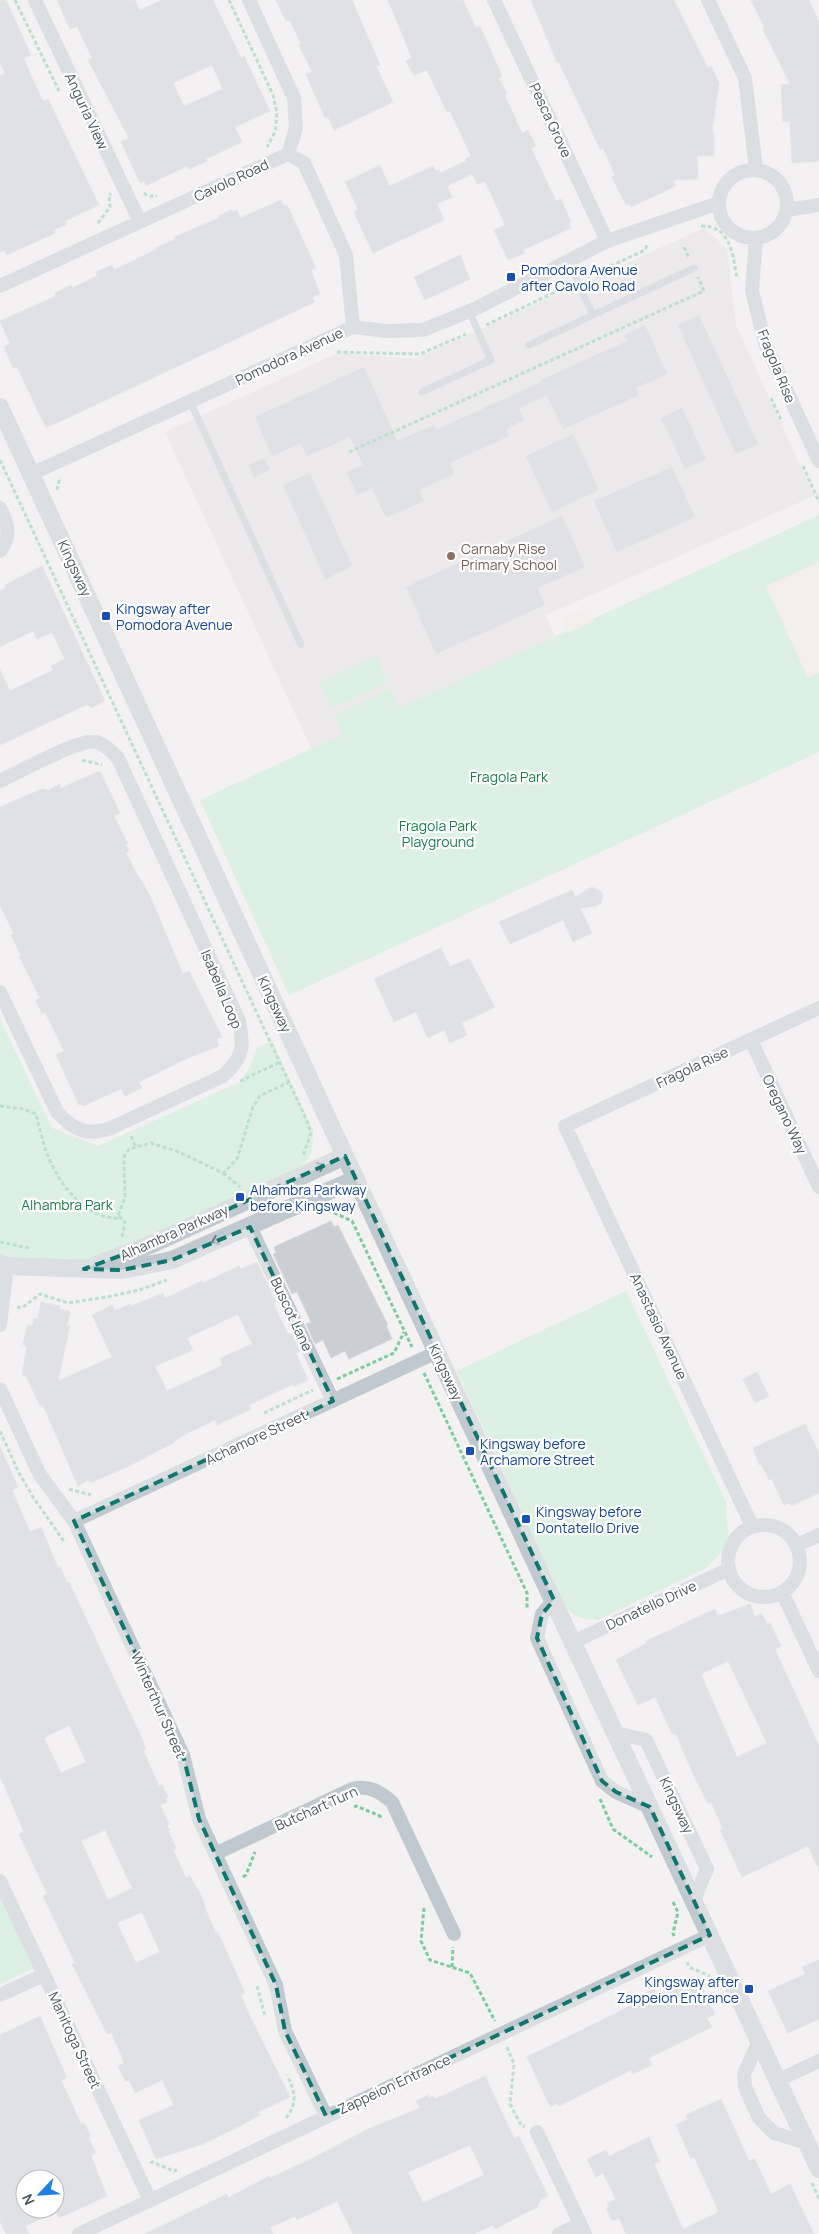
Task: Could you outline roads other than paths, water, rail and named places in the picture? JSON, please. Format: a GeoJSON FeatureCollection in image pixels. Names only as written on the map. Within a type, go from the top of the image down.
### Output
{"type":"FeatureCollection","features":[{"type":"Feature","properties":{"kind":"street","name":"Anguria View"},"geometry":{"type":"LineString","coordinates":[[35,0],[140,222]]}},
{"type":"Feature","properties":{"kind":"street"},"geometry":{"type":"LineString","coordinates":[[249,0],[294,98],[296,128],[288,154],[304,163],[346,255],[352,299],[353,327]]}},
{"type":"Feature","properties":{"kind":"street","name":"Pesca Grove"},"geometry":{"type":"LineString","coordinates":[[494,0],[607,241]]}},
{"type":"Feature","properties":{"kind":"street"},"geometry":{"type":"LineString","coordinates":[[708,0],[745,78],[756,169]]}},
{"type":"Feature","properties":{"kind":"street","name":"Cavolo Road"},"geometry":{"type":"LineString","coordinates":[[0,286],[288,154]]}},
{"type":"Feature","properties":{"kind":"street"},"geometry":{"type":"LineString","coordinates":[[756,169],[767,172],[783,188],[787,198],[787,210],[783,220],[776,229],[767,235],[756,238],[745,237],[734,232],[726,224],[721,214],[719,203],[721,192],[730,178],[745,170],[756,169]]}},
{"type":"Feature","properties":{"kind":"street","name":"Pomodora Avenue"},"geometry":{"type":"LineString","coordinates":[[31,474],[353,327],[387,331],[423,330],[470,310],[607,241],[719,203]]}},
{"type":"Feature","properties":{"kind":"street"},"geometry":{"type":"LineString","coordinates":[[787,210],[819,205]]}},
{"type":"Feature","properties":{"kind":"street","name":"Fragola Rise"},"geometry":{"type":"LineString","coordinates":[[756,238],[752,291],[765,343],[817,451]]}},
{"type":"Feature","properties":{"kind":"street","name":"Kingsway"},"geometry":{"type":"LineString","coordinates":[[0,407],[356,1180],[778,2080],[807,2143],[815,2174]]}},
{"type":"Feature","properties":{"kind":"street"},"geometry":{"type":"LineString","coordinates":[[0,508],[9,532],[6,543],[0,552]]}},
{"type":"Feature","properties":{"kind":"street","name":"Isabella Loop"},"geometry":{"type":"LineString","coordinates":[[0,781],[81,743],[96,742],[107,748],[120,762],[238,1020],[242,1039],[241,1055],[224,1076],[111,1128],[95,1133],[81,1131],[68,1124],[57,1112],[0,992]]}},
{"type":"Feature","properties":{"kind":"street","name":"Fragola Rise"},"geometry":{"type":"LineString","coordinates":[[565,1126],[819,1008]]}},
{"type":"Feature","properties":{"kind":"street","name":"Oregano Way"},"geometry":{"type":"LineString","coordinates":[[751,1040],[819,1187]]}},
{"type":"Feature","properties":{"kind":"street","name":"Anastasio Avenue"},"geometry":{"type":"LineString","coordinates":[[565,1126],[752,1526]]}},
{"type":"Feature","properties":{"kind":"street","name":"Alhambra Parkway"},"geometry":{"type":"LineString","coordinates":[[84,1269],[152,1244],[345,1156]]}},
{"type":"Feature","properties":{"kind":"street","name":"Alhambra Parkway"},"geometry":{"type":"LineString","coordinates":[[4,1265],[122,1270],[172,1260],[356,1180]]}},
{"type":"Feature","properties":{"kind":"street","name":"Buscot Lane"},"geometry":{"type":"LineString","coordinates":[[250,1227],[333,1401]]}},
{"type":"Feature","properties":{"kind":"street"},"geometry":{"type":"LineString","coordinates":[[0,1325],[4,1265]]}},
{"type":"Feature","properties":{"kind":"street","name":"Achamore Street"},"geometry":{"type":"LineString","coordinates":[[74,1521],[437,1352]]}},
{"type":"Feature","properties":{"kind":"street","name":"Winterthur Street"},"geometry":{"type":"LineString","coordinates":[[0,1389],[40,1475],[74,1521],[183,1755],[199,1819],[276,1985],[285,2031],[326,2116]]}},
{"type":"Feature","properties":{"kind":"street"},"geometry":{"type":"LineString","coordinates":[[763,1524],[783,1530],[797,1545],[800,1555],[800,1566],[791,1585],[782,1592],[772,1596],[761,1597],[750,1594],[740,1588],[733,1579],[729,1569],[728,1558],[730,1548],[743,1531],[752,1526],[763,1524]]}},
{"type":"Feature","properties":{"kind":"street"},"geometry":{"type":"LineString","coordinates":[[797,1545],[819,1535]]}},
{"type":"Feature","properties":{"kind":"street","name":"Donatello Drive"},"geometry":{"type":"LineString","coordinates":[[573,1642],[729,1569]]}},
{"type":"Feature","properties":{"kind":"street"},"geometry":{"type":"LineString","coordinates":[[782,1592],[819,1671]]}},
{"type":"Feature","properties":{"kind":"street","name":"Kingsway"},"geometry":{"type":"LineString","coordinates":[[554,1600],[542,1614],[537,1638],[602,1781],[616,1792],[650,1807]]}},
{"type":"Feature","properties":{"kind":"street","name":"Kingsway"},"geometry":{"type":"LineString","coordinates":[[616,1733],[646,1740],[707,1869],[694,1900]]}},
{"type":"Feature","properties":{"kind":"street","name":"Butchart Turn"},"geometry":{"type":"LineString","coordinates":[[215,1854],[352,1790],[363,1787],[374,1789],[392,1802],[454,1934]]}},
{"type":"Feature","properties":{"kind":"street","name":"Manitoga Street"},"geometry":{"type":"LineString","coordinates":[[0,1881],[150,2200]]}},
{"type":"Feature","properties":{"kind":"street","name":"Zappeion Entrance"},"geometry":{"type":"LineString","coordinates":[[79,2234],[710,1935]]}},
{"type":"Feature","properties":{"kind":"street"},"geometry":{"type":"LineString","coordinates":[[0,1995],[44,1974]]}},
{"type":"Feature","properties":{"kind":"street"},"geometry":{"type":"LineString","coordinates":[[759,2041],[744,2074],[745,2087],[766,2127],[774,2134],[807,2143]]}},
{"type":"Feature","properties":{"kind":"street"},"geometry":{"type":"LineString","coordinates":[[778,2080],[819,2061]]}},
{"type":"Feature","properties":{"kind":"street"},"geometry":{"type":"LineString","coordinates":[[537,2132],[582,2229],[558,2234]]}},
{"type":"Feature","properties":{"kind":"lane"},"geometry":{"type":"LineString","coordinates":[[568,261],[593,315]]}},
{"type":"Feature","properties":{"kind":"lane"},"geometry":{"type":"LineString","coordinates":[[529,345],[694,268]]}},
{"type":"Feature","properties":{"kind":"lane"},"geometry":{"type":"LineString","coordinates":[[422,392],[491,360],[470,310]]}},
{"type":"Feature","properties":{"kind":"lane"},"geometry":{"type":"LineString","coordinates":[[190,401],[301,645]]}},
{"type":"Feature","properties":{"kind":"place","name":"Pomodora Avenue after Cavolo Road"},"geometry":{"type":"Point","coordinates":[511,277]}},
{"type":"Feature","properties":{"kind":"place","name":"Carnaby Rise Primary School"},"geometry":{"type":"Point","coordinates":[451,556]}},
{"type":"Feature","properties":{"kind":"place","name":"Kingsway after Pomodora Avenue"},"geometry":{"type":"Point","coordinates":[106,616]}},
{"type":"Feature","properties":{"kind":"place","name":"Alhambra Parkway before Kingsway"},"geometry":{"type":"Point","coordinates":[240,1197]}},
{"type":"Feature","properties":{"kind":"place","name":"Kingsway before Archamore Street"},"geometry":{"type":"Point","coordinates":[470,1451]}},
{"type":"Feature","properties":{"kind":"place","name":"Kingsway before Dontatello Drive"},"geometry":{"type":"Point","coordinates":[526,1519]}},
{"type":"Feature","properties":{"kind":"place","name":"Kingsway after Zappeion Entrance"},"geometry":{"type":"Point","coordinates":[749,1989]}},
{"type":"Feature","properties":{"kind":"park label","name":"Fragola Park"},"geometry":{"type":"Point","coordinates":[509,776]}},
{"type":"Feature","properties":{"kind":"park label","name":"Fragola Park Playground"},"geometry":{"type":"Point","coordinates":[438,834]}},
{"type":"Feature","properties":{"kind":"park label","name":"Alhambra Park"},"geometry":{"type":"Point","coordinates":[67,1204]}}]}
